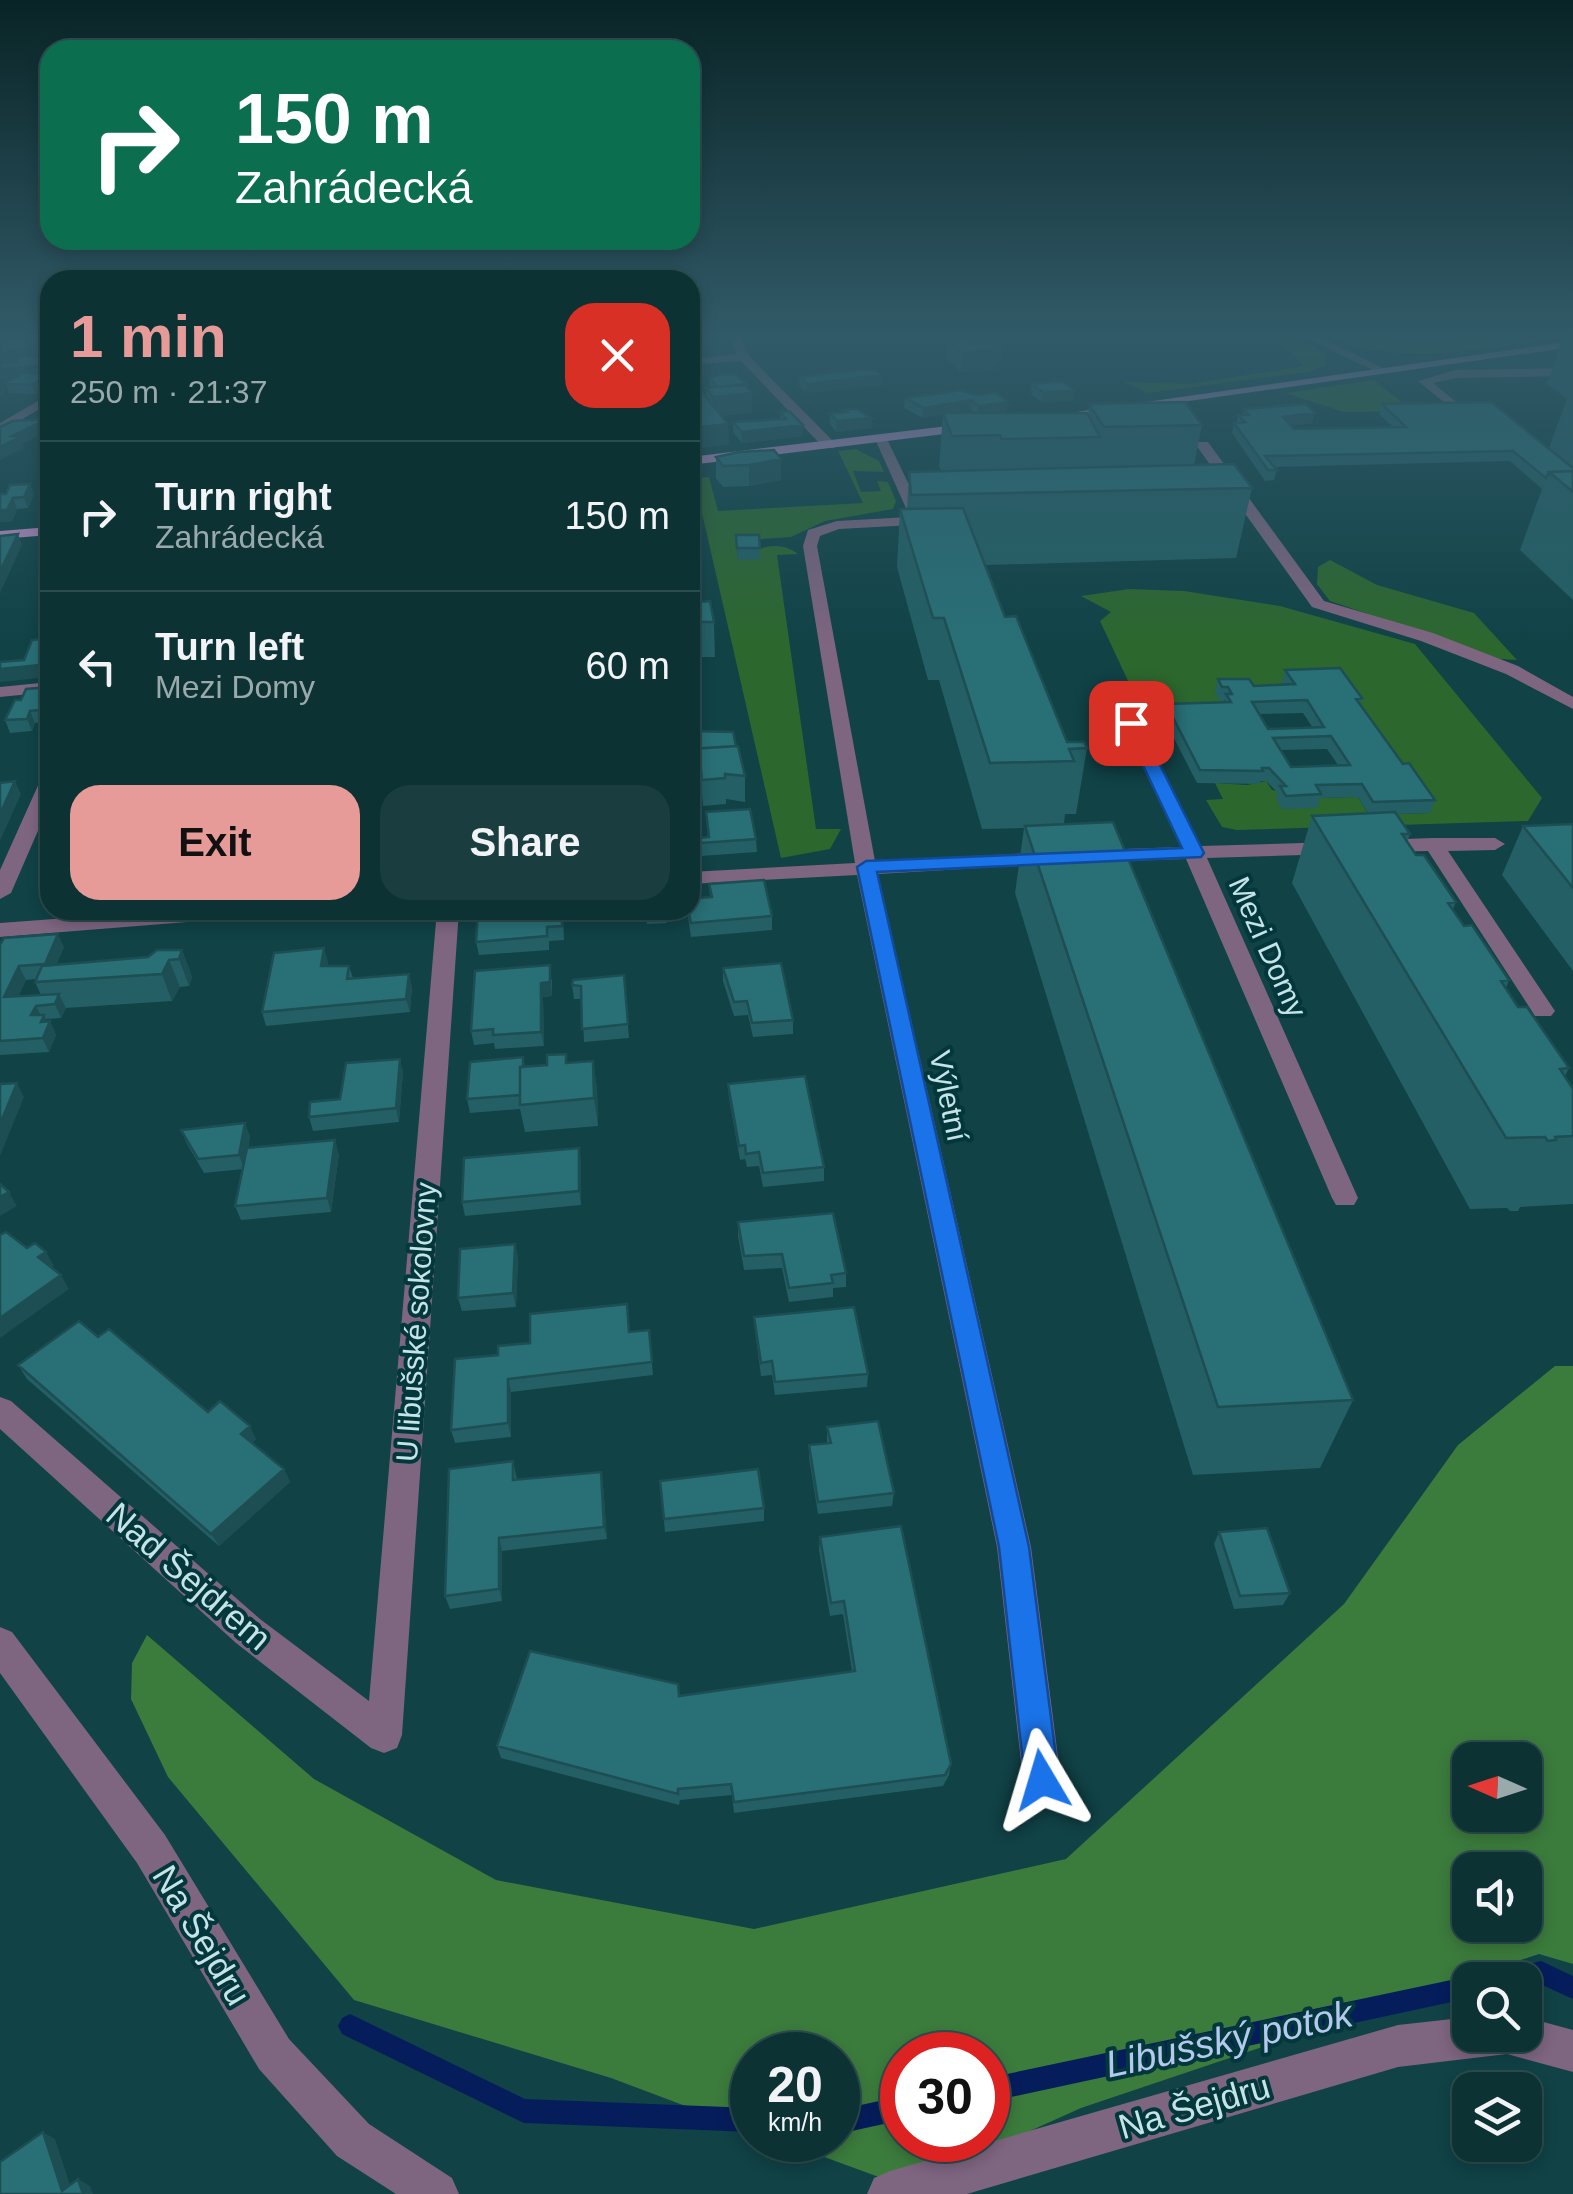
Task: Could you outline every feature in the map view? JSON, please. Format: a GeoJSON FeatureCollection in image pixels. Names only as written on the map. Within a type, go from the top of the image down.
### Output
{"type":"FeatureCollection","features":[{"type":"Feature","properties":{"kind":"main road"},"geometry":{"type":"LineString","coordinates":[[700,460],[869,440]]}},
{"type":"Feature","properties":{"kind":"main road"},"geometry":{"type":"LineString","coordinates":[[0,535],[40,532]]}},
{"type":"Feature","properties":{"kind":"street"},"geometry":{"type":"LineString","coordinates":[[825,440],[829,445]]}},
{"type":"Feature","properties":{"kind":"street","name":"Výletní"},"geometry":{"type":"LineString","coordinates":[[882,440],[929,520],[837,524],[813,532],[810,539],[866,867],[1014,1547],[1042,1780]]}},
{"type":"Feature","properties":{"kind":"street"},"geometry":{"type":"LineString","coordinates":[[1203,444],[1318,604],[1427,636],[1512,670],[1573,704]]}},
{"type":"Feature","properties":{"kind":"street"},"geometry":{"type":"LineString","coordinates":[[0,692],[40,688]]}},
{"type":"Feature","properties":{"kind":"street","name":"Mezi Domy"},"geometry":{"type":"LineString","coordinates":[[1131,723],[1194,853],[1345,1198]]}},
{"type":"Feature","properties":{"kind":"street"},"geometry":{"type":"LineString","coordinates":[[0,894],[40,804]]}},
{"type":"Feature","properties":{"kind":"street"},"geometry":{"type":"LineString","coordinates":[[1433,844],[1542,1011]]}},
{"type":"Feature","properties":{"kind":"street"},"geometry":{"type":"LineString","coordinates":[[700,877],[1194,853],[1495,844]]}},
{"type":"Feature","properties":{"kind":"street"},"geometry":{"type":"LineString","coordinates":[[0,930],[131,920]]}},
{"type":"Feature","properties":{"kind":"street","name":"U libušské sokolovny"},"geometry":{"type":"LineString","coordinates":[[384,1735],[447,920]]}},
{"type":"Feature","properties":{"kind":"street","name":"Nad Šejdrem"},"geometry":{"type":"LineString","coordinates":[[0,1410],[248,1631],[384,1735]]}},
{"type":"Feature","properties":{"kind":"street","name":"Na Šejdru"},"geometry":{"type":"LineString","coordinates":[[0,1644],[151,1849],[274,2054],[353,2140],[436,2194]]}},
{"type":"Feature","properties":{"kind":"street","name":"Na Šejdru"},"geometry":{"type":"LineString","coordinates":[[890,2194],[1398,2046],[1452,2040]]}},
{"type":"Feature","properties":{"kind":"street"},"geometry":{"type":"LineString","coordinates":[[1542,2043],[1573,2051]]}},
{"type":"Feature","properties":{"kind":"green space"},"geometry":{"type":"Polygon","coordinates":[[[856,449],[879,461],[884,472],[853,471],[861,492],[881,491],[877,481],[888,482],[896,501],[893,509],[825,521],[791,537],[736,541],[738,559],[775,546],[798,554],[777,555],[816,829],[841,829],[830,849],[781,858],[700,504],[700,478],[709,477],[718,511],[863,503],[838,451],[856,449]]]}},
{"type":"Feature","properties":{"kind":"green space"},"geometry":{"type":"Polygon","coordinates":[[[1330,560],[1377,585],[1474,613],[1517,660],[1500,659],[1330,601],[1317,584],[1318,567],[1330,560]]]}},
{"type":"Feature","properties":{"kind":"green space"},"geometry":{"type":"Polygon","coordinates":[[[1129,589],[1184,591],[1280,606],[1415,644],[1542,798],[1528,821],[1237,830],[1222,827],[1206,800],[1223,799],[1215,783],[1247,785],[1266,781],[1272,790],[1312,798],[1358,797],[1369,815],[1429,813],[1283,682],[1291,697],[1216,692],[1229,706],[1177,706],[1136,698],[1100,621],[1111,612],[1081,596],[1129,589]]]}},
{"type":"Feature","properties":{"kind":"green space"},"geometry":{"type":"Polygon","coordinates":[[[1555,1366],[1573,1366],[1573,1964],[1539,1954],[1515,1962],[1452,1962],[1452,1983],[1081,2108],[1010,2140],[1010,2032],[880,2032],[880,2162],[961,2162],[906,2187],[838,2162],[860,2162],[860,2032],[730,2032],[730,2123],[611,2078],[354,2000],[168,1777],[131,1699],[132,1663],[147,1635],[314,1779],[496,1880],[754,1929],[1066,1859],[1344,1604],[1458,1445],[1555,1366]]]}},
{"type":"Feature","properties":{"kind":"building"},"geometry":{"type":"Polygon","coordinates":[[[1247,440],[1539,440],[1573,468],[1549,472],[1546,478],[1513,451],[1265,456],[1277,470],[1268,470],[1247,440]]]}},
{"type":"Feature","properties":{"kind":"building"},"geometry":{"type":"Polygon","coordinates":[[[774,450],[781,459],[749,465],[723,466],[716,457],[739,452],[774,450]]]}},
{"type":"Feature","properties":{"kind":"building"},"geometry":{"type":"Polygon","coordinates":[[[1234,464],[1252,488],[911,495],[909,472],[1234,464]]]}},
{"type":"Feature","properties":{"kind":"building"},"geometry":{"type":"Polygon","coordinates":[[[1573,471],[1573,492],[1549,472],[1573,471]]]}},
{"type":"Feature","properties":{"kind":"building"},"geometry":{"type":"Polygon","coordinates":[[[30,484],[24,497],[13,498],[7,510],[0,510],[0,494],[6,494],[10,485],[30,484]]]}},
{"type":"Feature","properties":{"kind":"building"},"geometry":{"type":"Polygon","coordinates":[[[963,508],[1005,617],[1016,616],[1067,742],[1084,742],[1087,748],[1069,749],[1074,761],[990,763],[944,618],[933,618],[900,509],[963,508]]]}},
{"type":"Feature","properties":{"kind":"building"},"geometry":{"type":"Polygon","coordinates":[[[18,534],[0,571],[0,536],[18,534]]]}},
{"type":"Feature","properties":{"kind":"building"},"geometry":{"type":"Polygon","coordinates":[[[736,535],[759,535],[760,548],[737,548],[736,535]]]}},
{"type":"Feature","properties":{"kind":"building"},"geometry":{"type":"Polygon","coordinates":[[[710,601],[714,622],[700,622],[700,602],[710,601]]]}},
{"type":"Feature","properties":{"kind":"building"},"geometry":{"type":"Polygon","coordinates":[[[40,639],[40,665],[0,669],[0,662],[24,660],[32,640],[40,639]]]}},
{"type":"Feature","properties":{"kind":"building"},"geometry":{"type":"Polygon","coordinates":[[[1340,668],[1362,698],[1356,699],[1403,764],[1409,763],[1435,800],[1373,802],[1362,784],[1316,785],[1321,794],[1286,796],[1280,786],[1286,786],[1269,768],[1200,770],[1166,704],[1231,702],[1226,694],[1232,694],[1218,679],[1249,679],[1254,686],[1295,684],[1285,670],[1340,668]],[[1307,700],[1252,702],[1268,729],[1324,727],[1307,700]],[[1331,736],[1273,738],[1291,767],[1350,765],[1331,736]]]}},
{"type":"Feature","properties":{"kind":"building"},"geometry":{"type":"Polygon","coordinates":[[[40,688],[40,710],[30,711],[27,719],[5,720],[15,700],[21,700],[26,689],[40,688]]]}},
{"type":"Feature","properties":{"kind":"building"},"geometry":{"type":"Polygon","coordinates":[[[700,731],[733,732],[736,746],[700,748],[700,731]]]}},
{"type":"Feature","properties":{"kind":"building"},"geometry":{"type":"Polygon","coordinates":[[[738,746],[745,776],[725,774],[725,778],[702,780],[700,748],[738,746]]]}},
{"type":"Feature","properties":{"kind":"building"},"geometry":{"type":"Polygon","coordinates":[[[15,781],[0,814],[0,783],[15,781]]]}},
{"type":"Feature","properties":{"kind":"building"},"geometry":{"type":"Polygon","coordinates":[[[750,809],[756,839],[701,843],[700,838],[709,837],[706,812],[750,809]]]}},
{"type":"Feature","properties":{"kind":"building"},"geometry":{"type":"Polygon","coordinates":[[[1395,812],[1410,834],[1402,834],[1416,855],[1424,855],[1456,902],[1448,903],[1464,926],[1472,925],[1509,980],[1501,981],[1518,1007],[1527,1007],[1569,1068],[1560,1069],[1573,1089],[1573,1136],[1548,1141],[1545,1137],[1506,1138],[1312,816],[1395,812]]]}},
{"type":"Feature","properties":{"kind":"building"},"geometry":{"type":"Polygon","coordinates":[[[1113,822],[1353,1400],[1218,1407],[1025,826],[1113,822]]]}},
{"type":"Feature","properties":{"kind":"building"},"geometry":{"type":"Polygon","coordinates":[[[1573,824],[1573,888],[1523,826],[1573,824]]]}},
{"type":"Feature","properties":{"kind":"building"},"geometry":{"type":"Polygon","coordinates":[[[764,880],[772,916],[691,923],[690,920],[700,920],[700,898],[712,897],[709,884],[764,880]]]}},
{"type":"Feature","properties":{"kind":"building"},"geometry":{"type":"Polygon","coordinates":[[[477,920],[562,920],[562,926],[547,927],[547,936],[476,942],[477,920]]]}},
{"type":"Feature","properties":{"kind":"building"},"geometry":{"type":"Polygon","coordinates":[[[58,934],[45,964],[19,966],[4,997],[59,994],[55,1004],[36,1006],[31,1015],[44,1015],[41,1022],[50,1021],[43,1038],[0,1041],[0,945],[4,938],[58,934]]]}},
{"type":"Feature","properties":{"kind":"building"},"geometry":{"type":"Polygon","coordinates":[[[324,948],[321,966],[349,966],[347,979],[409,974],[406,999],[262,1012],[274,953],[324,948]]]}},
{"type":"Feature","properties":{"kind":"building"},"geometry":{"type":"Polygon","coordinates":[[[157,950],[182,950],[179,959],[169,960],[162,974],[35,982],[42,966],[148,957],[157,950]]]}},
{"type":"Feature","properties":{"kind":"building"},"geometry":{"type":"Polygon","coordinates":[[[781,963],[793,1020],[752,1023],[747,1001],[734,1002],[723,968],[781,963]]]}},
{"type":"Feature","properties":{"kind":"building"},"geometry":{"type":"Polygon","coordinates":[[[550,965],[550,982],[541,983],[541,1032],[493,1035],[493,1029],[471,1031],[475,971],[550,965]]]}},
{"type":"Feature","properties":{"kind":"building"},"geometry":{"type":"Polygon","coordinates":[[[624,975],[628,1024],[582,1029],[581,986],[572,985],[573,980],[624,975]]]}},
{"type":"Feature","properties":{"kind":"building"},"geometry":{"type":"Polygon","coordinates":[[[566,1054],[566,1063],[593,1061],[594,1098],[520,1105],[520,1067],[547,1065],[547,1055],[566,1054]]]}},
{"type":"Feature","properties":{"kind":"building"},"geometry":{"type":"Polygon","coordinates":[[[523,1057],[520,1095],[467,1099],[470,1062],[523,1057]]]}},
{"type":"Feature","properties":{"kind":"building"},"geometry":{"type":"Polygon","coordinates":[[[400,1059],[396,1108],[309,1117],[310,1102],[340,1099],[346,1063],[400,1059]]]}},
{"type":"Feature","properties":{"kind":"building"},"geometry":{"type":"Polygon","coordinates":[[[805,1076],[824,1167],[763,1173],[759,1152],[746,1154],[745,1145],[739,1146],[728,1084],[805,1076]]]}},
{"type":"Feature","properties":{"kind":"building"},"geometry":{"type":"Polygon","coordinates":[[[17,1083],[0,1124],[0,1084],[17,1083]]]}},
{"type":"Feature","properties":{"kind":"building"},"geometry":{"type":"Polygon","coordinates":[[[245,1123],[239,1155],[198,1159],[181,1130],[245,1123]]]}},
{"type":"Feature","properties":{"kind":"building"},"geometry":{"type":"Polygon","coordinates":[[[335,1140],[327,1198],[235,1206],[247,1148],[335,1140]]]}},
{"type":"Feature","properties":{"kind":"building"},"geometry":{"type":"Polygon","coordinates":[[[579,1148],[579,1191],[462,1202],[464,1158],[579,1148]]]}},
{"type":"Feature","properties":{"kind":"building"},"geometry":{"type":"Polygon","coordinates":[[[833,1213],[846,1273],[831,1275],[833,1283],[789,1288],[782,1254],[744,1256],[738,1222],[833,1213]]]}},
{"type":"Feature","properties":{"kind":"building"},"geometry":{"type":"Polygon","coordinates":[[[6,1232],[27,1248],[35,1243],[46,1252],[38,1257],[61,1275],[0,1318],[0,1235],[6,1232]]]}},
{"type":"Feature","properties":{"kind":"building"},"geometry":{"type":"Polygon","coordinates":[[[515,1244],[513,1293],[458,1298],[460,1249],[515,1244]]]}},
{"type":"Feature","properties":{"kind":"building"},"geometry":{"type":"Polygon","coordinates":[[[627,1304],[629,1332],[649,1330],[652,1362],[508,1379],[508,1423],[451,1430],[455,1359],[498,1355],[498,1346],[530,1343],[530,1314],[627,1304]]]}},
{"type":"Feature","properties":{"kind":"building"},"geometry":{"type":"Polygon","coordinates":[[[854,1307],[868,1374],[775,1382],[772,1361],[761,1363],[754,1317],[854,1307]]]}},
{"type":"Feature","properties":{"kind":"building"},"geometry":{"type":"Polygon","coordinates":[[[79,1321],[98,1337],[109,1329],[208,1412],[220,1401],[250,1426],[241,1434],[284,1469],[211,1534],[18,1365],[79,1321]]]}},
{"type":"Feature","properties":{"kind":"building"},"geometry":{"type":"Polygon","coordinates":[[[878,1421],[894,1493],[818,1502],[809,1445],[831,1443],[827,1427],[878,1421]]]}},
{"type":"Feature","properties":{"kind":"building"},"geometry":{"type":"Polygon","coordinates":[[[513,1461],[513,1480],[601,1472],[604,1527],[499,1538],[499,1589],[445,1596],[449,1469],[513,1461]]]}},
{"type":"Feature","properties":{"kind":"building"},"geometry":{"type":"Polygon","coordinates":[[[758,1469],[764,1508],[664,1519],[660,1481],[758,1469]]]}},
{"type":"Feature","properties":{"kind":"building"},"geometry":{"type":"Polygon","coordinates":[[[901,1526],[951,1764],[945,1775],[734,1802],[731,1784],[678,1789],[678,1794],[497,1746],[530,1651],[678,1684],[679,1696],[855,1671],[844,1601],[831,1603],[820,1537],[901,1526]]]}},
{"type":"Feature","properties":{"kind":"building"},"geometry":{"type":"Polygon","coordinates":[[[1267,1528],[1290,1593],[1240,1596],[1219,1532],[1267,1528]]]}},
{"type":"Feature","properties":{"kind":"building"},"geometry":{"type":"Polygon","coordinates":[[[43,2132],[62,2191],[78,2179],[83,2194],[0,2194],[0,2162],[43,2132]]]}},
{"type":"Feature","properties":{"kind":"waterway","name":"Libušský potok"},"geometry":{"type":"LineString","coordinates":[[1542,1972],[1573,1988]]}},
{"type":"Feature","properties":{"kind":"waterway","name":"Libušský potok"},"geometry":{"type":"LineString","coordinates":[[1010,2085],[1452,1991]]}},
{"type":"Feature","properties":{"kind":"waterway","name":"Libušský potok"},"geometry":{"type":"LineString","coordinates":[[350,2026],[524,2111],[730,2119]]}},
{"type":"Feature","properties":{"kind":"waterway","name":"Libušský potok"},"geometry":{"type":"LineString","coordinates":[[860,2117],[880,2113]]}},
{"type":"Feature","properties":{"kind":"route"},"geometry":{"type":"LineString","coordinates":[[1042,1780],[1014,1547],[866,867],[1194,853],[1131,723]]}}]}
